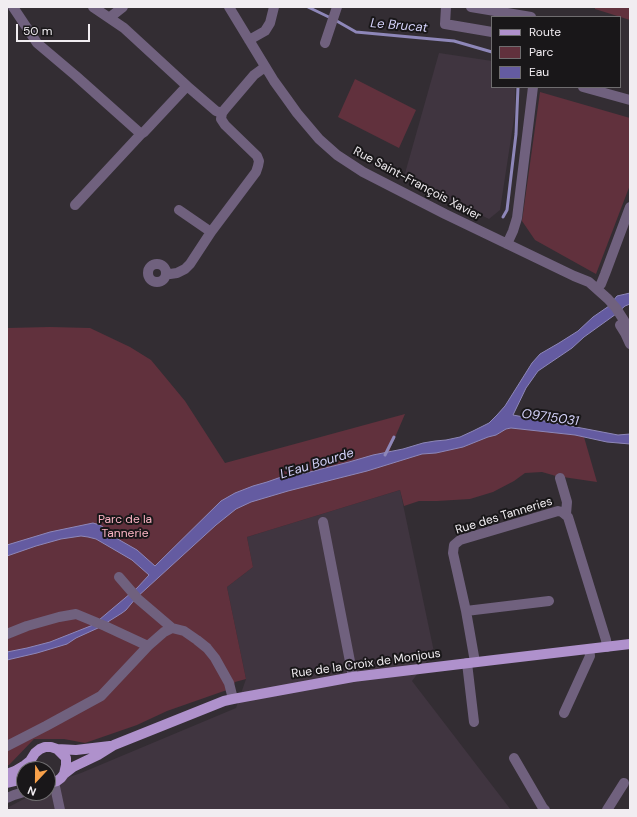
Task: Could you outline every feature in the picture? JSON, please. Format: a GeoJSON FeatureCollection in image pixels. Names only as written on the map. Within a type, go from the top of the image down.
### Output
{"type":"FeatureCollection","features":[{"type":"Feature","properties":{"kind":"main road","name":"Rue de la Croix de Monjous"},"geometry":{"type":"LineString","coordinates":[[56,780],[61,778],[72,767],[98,755],[114,745],[233,699],[354,677],[630,644]]}},
{"type":"Feature","properties":{"kind":"main road","name":"Rue de la Croix de Monjous"},"geometry":{"type":"LineString","coordinates":[[32,761],[35,753],[40,749],[45,748],[76,750],[114,745]]}},
{"type":"Feature","properties":{"kind":"main road"},"geometry":{"type":"LineString","coordinates":[[57,749],[66,758],[64,774]]}},
{"type":"Feature","properties":{"kind":"street"},"geometry":{"type":"LineString","coordinates":[[13,7],[37,43],[141,134]]}},
{"type":"Feature","properties":{"kind":"street"},"geometry":{"type":"LineString","coordinates":[[94,7],[124,28],[186,86],[216,111],[222,113]]}},
{"type":"Feature","properties":{"kind":"street"},"geometry":{"type":"LineString","coordinates":[[109,18],[124,7]]}},
{"type":"Feature","properties":{"kind":"street","name":"Rue Saint-François Xavier"},"geometry":{"type":"LineString","coordinates":[[229,7],[265,67],[297,113],[319,140],[337,155],[363,172],[462,222],[589,282],[597,288],[605,301]]}},
{"type":"Feature","properties":{"kind":"street"},"geometry":{"type":"LineString","coordinates":[[249,40],[265,32],[270,24],[274,7]]}},
{"type":"Feature","properties":{"kind":"street"},"geometry":{"type":"LineString","coordinates":[[325,43],[337,7]]}},
{"type":"Feature","properties":{"kind":"street"},"geometry":{"type":"LineString","coordinates":[[446,7],[445,24],[491,32]]}},
{"type":"Feature","properties":{"kind":"street"},"geometry":{"type":"LineString","coordinates":[[471,7],[525,16]]}},
{"type":"Feature","properties":{"kind":"street"},"geometry":{"type":"LineString","coordinates":[[166,274],[177,273],[190,264],[211,232],[256,172],[259,161],[257,156],[225,125],[221,119],[222,113],[254,75],[265,67]]}},
{"type":"Feature","properties":{"kind":"street"},"geometry":{"type":"LineString","coordinates":[[75,205],[186,86]]}},
{"type":"Feature","properties":{"kind":"street"},"geometry":{"type":"LineString","coordinates":[[507,244],[517,218],[533,88]]}},
{"type":"Feature","properties":{"kind":"street"},"geometry":{"type":"LineString","coordinates":[[588,88],[630,100]]}},
{"type":"Feature","properties":{"kind":"street"},"geometry":{"type":"LineString","coordinates":[[597,288],[601,284],[630,207]]}},
{"type":"Feature","properties":{"kind":"street"},"geometry":{"type":"LineString","coordinates":[[179,210],[211,232]]}},
{"type":"Feature","properties":{"kind":"street","name":"Rue Saint-François Xavier"},"geometry":{"type":"LineString","coordinates":[[574,276],[616,308],[630,344]]}},
{"type":"Feature","properties":{"kind":"street","name":"Rue Saint-François Xavier"},"geometry":{"type":"LineString","coordinates":[[621,320],[630,330]]}},
{"type":"Feature","properties":{"kind":"street"},"geometry":{"type":"LineString","coordinates":[[560,478],[567,502],[566,514]]}},
{"type":"Feature","properties":{"kind":"street","name":"Rue des Tanneries"},"geometry":{"type":"LineString","coordinates":[[474,722],[471,663],[466,611],[453,553],[454,545],[460,540],[558,511],[566,514],[570,521],[607,647]]}},
{"type":"Feature","properties":{"kind":"street"},"geometry":{"type":"LineString","coordinates":[[323,522],[354,677]]}},
{"type":"Feature","properties":{"kind":"street"},"geometry":{"type":"LineString","coordinates":[[119,577],[138,599],[172,628],[184,631],[207,648],[215,658],[229,683],[233,699]]}},
{"type":"Feature","properties":{"kind":"street"},"geometry":{"type":"LineString","coordinates":[[466,611],[549,601]]}},
{"type":"Feature","properties":{"kind":"street"},"geometry":{"type":"LineString","coordinates":[[7,634],[27,626],[76,614],[148,646]]}},
{"type":"Feature","properties":{"kind":"street"},"geometry":{"type":"LineString","coordinates":[[7,746],[100,696],[148,646],[164,632],[172,628]]}},
{"type":"Feature","properties":{"kind":"street"},"geometry":{"type":"LineString","coordinates":[[564,713],[590,656],[589,649]]}},
{"type":"Feature","properties":{"kind":"street"},"geometry":{"type":"LineString","coordinates":[[514,758],[545,810]]}},
{"type":"Feature","properties":{"kind":"street"},"geometry":{"type":"LineString","coordinates":[[607,810],[624,783]]}},
{"type":"Feature","properties":{"kind":"street"},"geometry":{"type":"LineString","coordinates":[[56,798],[60,810]]}},
{"type":"Feature","properties":{"kind":"shaded area"},"geometry":{"type":"Polygon","coordinates":[[[439,53],[491,61],[491,88],[515,88],[515,112],[500,210],[489,219],[404,177],[439,53]]]}},
{"type":"Feature","properties":{"kind":"shaded area"},"geometry":{"type":"Polygon","coordinates":[[[400,490],[434,652],[412,681],[511,810],[7,810],[7,808],[20,801],[56,801],[56,781],[81,773],[236,708],[246,679],[227,587],[253,567],[247,537],[400,490]]]}},
{"type":"Feature","properties":{"kind":"green space"},"geometry":{"type":"Polygon","coordinates":[[[595,7],[630,7],[630,20],[621,16],[595,9],[595,7]]]}},
{"type":"Feature","properties":{"kind":"green space"},"geometry":{"type":"Polygon","coordinates":[[[355,79],[416,110],[399,148],[338,117],[355,79]]]}},
{"type":"Feature","properties":{"kind":"green space"},"geometry":{"type":"Polygon","coordinates":[[[540,92],[630,118],[630,185],[596,274],[535,240],[522,221],[540,92]]]}},
{"type":"Feature","properties":{"kind":"green space","name":"Parc de la Tannerie"},"geometry":{"type":"Polygon","coordinates":[[[7,328],[90,328],[130,347],[151,360],[185,401],[225,463],[405,414],[390,449],[394,462],[422,454],[436,453],[463,447],[511,428],[584,437],[597,482],[556,476],[542,472],[525,473],[514,481],[493,492],[470,499],[419,501],[404,506],[400,490],[247,537],[253,567],[227,587],[246,679],[235,682],[232,689],[167,711],[137,725],[85,743],[64,739],[34,739],[9,765],[7,765],[7,328]]]}},
{"type":"Feature","properties":{"kind":"water"},"geometry":{"type":"Polygon","coordinates":[[[630,293],[630,304],[625,306],[584,337],[572,348],[538,371],[526,388],[513,415],[618,435],[630,434],[630,444],[607,442],[575,435],[511,428],[463,447],[436,453],[422,454],[367,471],[251,502],[236,509],[216,525],[136,598],[122,613],[98,628],[76,638],[67,644],[7,660],[7,652],[50,642],[93,625],[137,588],[149,575],[132,560],[96,539],[88,537],[81,536],[61,539],[7,556],[7,545],[50,532],[93,523],[100,525],[113,534],[116,538],[137,550],[155,566],[221,501],[235,493],[287,475],[306,473],[423,443],[460,437],[489,423],[505,406],[532,363],[540,354],[578,331],[593,317],[609,306],[617,296],[630,293]]]}},
{"type":"Feature","properties":{"kind":"waterway","name":"Le Brucat"},"geometry":{"type":"LineString","coordinates":[[308,7],[356,32],[454,41],[491,52]]}},
{"type":"Feature","properties":{"kind":"waterway","name":"Le Brucat"},"geometry":{"type":"LineString","coordinates":[[503,217],[507,210],[516,134],[518,88]]}},
{"type":"Feature","properties":{"kind":"waterway","name":"Le Brucat"},"geometry":{"type":"LineString","coordinates":[[385,455],[394,437]]}},
{"type":"Feature","properties":{"kind":"water label","name":"O9715031"},"geometry":{"type":"Point","coordinates":[550,418]}},
{"type":"Feature","properties":{"kind":"water label","name":"L'Eau Bourde"},"geometry":{"type":"Point","coordinates":[317,464]}}]}
